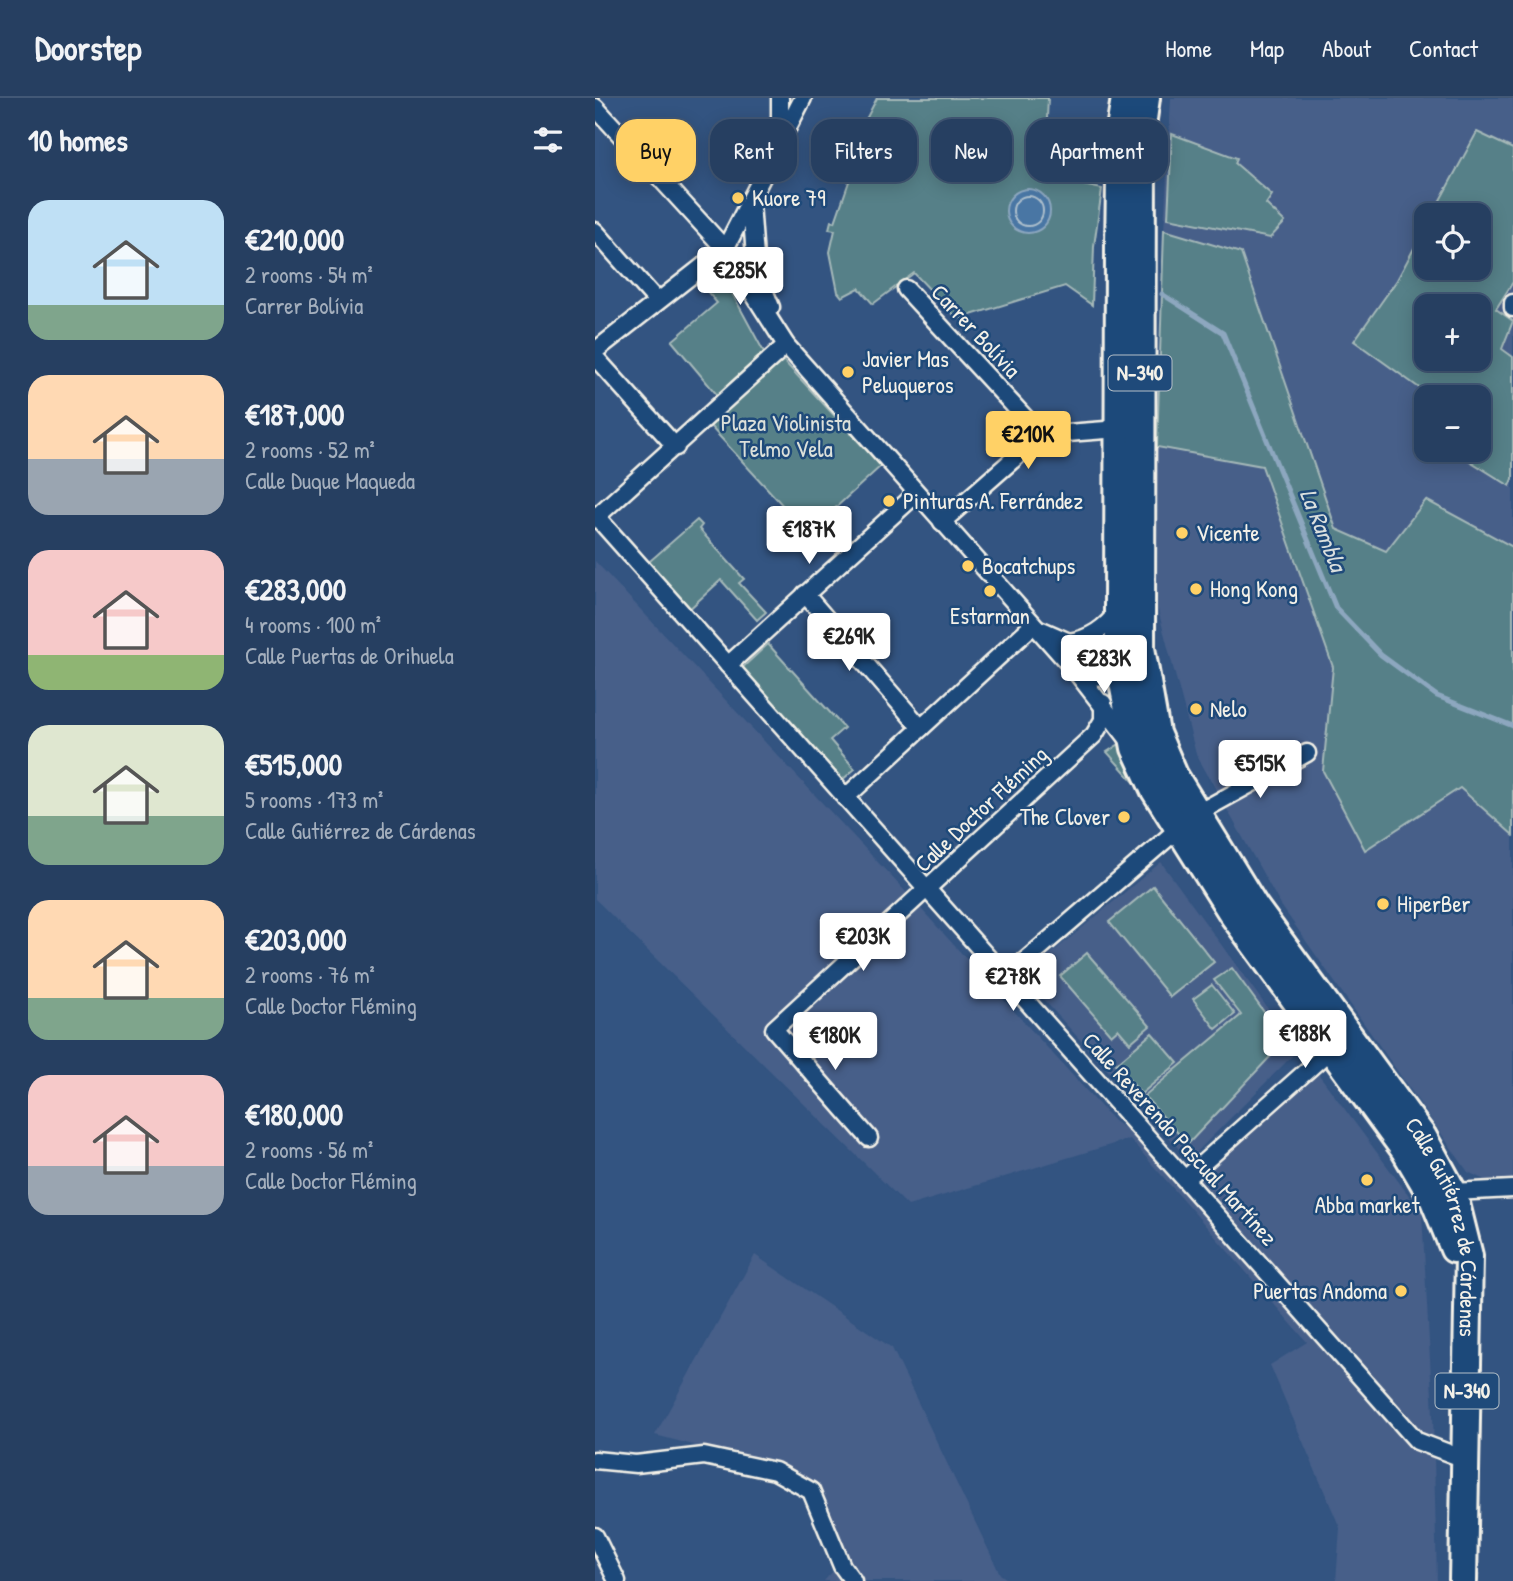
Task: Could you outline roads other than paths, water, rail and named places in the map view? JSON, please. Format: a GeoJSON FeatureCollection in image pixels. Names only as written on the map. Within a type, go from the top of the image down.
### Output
{"type":"FeatureCollection","features":[{"type":"Feature","properties":{"kind":"highway","name":"Calle Gutiérrez de Cárdenas"},"geometry":{"type":"LineString","coordinates":[[1125,98],[1121,123],[1119,666],[1145,740],[1187,822],[1313,1024],[1404,1149],[1434,1200],[1458,1261],[1466,1323]]}},
{"type":"Feature","properties":{"kind":"highway","name":"Calle Gutiérrez de Cárdenas"},"geometry":{"type":"LineString","coordinates":[[1145,740],[1141,648],[1142,126],[1146,98]]}},
{"type":"Feature","properties":{"kind":"highway","name":"Calle Gutiérrez de Cárdenas"},"geometry":{"type":"LineString","coordinates":[[1187,822],[1255,907],[1423,1137],[1453,1192],[1469,1256],[1466,1323]]}},
{"type":"Feature","properties":{"kind":"highway","name":"N-340"},"geometry":{"type":"LineString","coordinates":[[1463,1581],[1467,1460],[1466,1323]]}},
{"type":"Feature","properties":{"kind":"street"},"geometry":{"type":"LineString","coordinates":[[780,98],[780,119]]}},
{"type":"Feature","properties":{"kind":"street"},"geometry":{"type":"LineString","coordinates":[[793,119],[803,98]]}},
{"type":"Feature","properties":{"kind":"street"},"geometry":{"type":"LineString","coordinates":[[595,107],[725,249],[786,345],[1103,704],[1145,740]]}},
{"type":"Feature","properties":{"kind":"street"},"geometry":{"type":"LineString","coordinates":[[595,351],[725,249],[761,182]]}},
{"type":"Feature","properties":{"kind":"street"},"geometry":{"type":"LineString","coordinates":[[750,201],[756,271],[786,345]]}},
{"type":"Feature","properties":{"kind":"street"},"geometry":{"type":"LineString","coordinates":[[595,231],[657,301]]}},
{"type":"Feature","properties":{"kind":"street"},"geometry":{"type":"LineString","coordinates":[[725,249],[756,271]]}},
{"type":"Feature","properties":{"kind":"street","name":"Carrer Bolívia"},"geometry":{"type":"LineString","coordinates":[[906,289],[1041,435]]}},
{"type":"Feature","properties":{"kind":"street"},"geometry":{"type":"LineString","coordinates":[[1513,303],[1513,308]]}},
{"type":"Feature","properties":{"kind":"street"},"geometry":{"type":"LineString","coordinates":[[596,516],[676,447],[786,345]]}},
{"type":"Feature","properties":{"kind":"street"},"geometry":{"type":"LineString","coordinates":[[595,357],[676,447]]}},
{"type":"Feature","properties":{"kind":"street"},"geometry":{"type":"LineString","coordinates":[[942,522],[1041,435],[1119,429]]}},
{"type":"Feature","properties":{"kind":"street"},"geometry":{"type":"LineString","coordinates":[[729,665],[916,494]]}},
{"type":"Feature","properties":{"kind":"street","name":"Calle Reverendo Pascual Martínez"},"geometry":{"type":"LineString","coordinates":[[596,516],[1417,1441],[1467,1460]]}},
{"type":"Feature","properties":{"kind":"street"},"geometry":{"type":"LineString","coordinates":[[806,594],[921,728]]}},
{"type":"Feature","properties":{"kind":"street"},"geometry":{"type":"LineString","coordinates":[[1069,642],[1085,639],[1099,631],[1118,611]]}},
{"type":"Feature","properties":{"kind":"street"},"geometry":{"type":"LineString","coordinates":[[1033,625],[1119,666]]}},
{"type":"Feature","properties":{"kind":"street"},"geometry":{"type":"LineString","coordinates":[[845,798],[1033,625]]}},
{"type":"Feature","properties":{"kind":"street"},"geometry":{"type":"LineString","coordinates":[[1077,673],[1093,678],[1108,676],[1141,648]]}},
{"type":"Feature","properties":{"kind":"street","name":"Calle Doctor Fléming"},"geometry":{"type":"LineString","coordinates":[[869,1138],[774,1029],[1094,735],[1103,720],[1103,704]]}},
{"type":"Feature","properties":{"kind":"street"},"geometry":{"type":"LineString","coordinates":[[1006,977],[1187,822],[1307,753]]}},
{"type":"Feature","properties":{"kind":"street"},"geometry":{"type":"LineString","coordinates":[[1313,1024],[1313,1040],[1319,1059],[1335,1071],[1348,1072]]}},
{"type":"Feature","properties":{"kind":"street"},"geometry":{"type":"LineString","coordinates":[[1185,1180],[1319,1059]]}},
{"type":"Feature","properties":{"kind":"street"},"geometry":{"type":"LineString","coordinates":[[1453,1192],[1513,1189]]}},
{"type":"Feature","properties":{"kind":"street"},"geometry":{"type":"LineString","coordinates":[[595,1460],[636,1464],[704,1456],[775,1471],[811,1491],[842,1566],[853,1581]]}},
{"type":"Feature","properties":{"kind":"street"},"geometry":{"type":"LineString","coordinates":[[595,1536],[617,1581]]}},
{"type":"Feature","properties":{"kind":"water"},"geometry":{"type":"Polygon","coordinates":[[[1028,189],[1037,190],[1044,195],[1049,202],[1049,220],[1044,227],[1037,232],[1028,233],[1019,232],[1012,227],[1007,220],[1006,211],[1007,202],[1012,195],[1019,190],[1028,189]]]}},
{"type":"Feature","properties":{"kind":"waterway","name":"La Rambla"},"geometry":{"type":"LineString","coordinates":[[1162,294],[1223,333],[1336,608],[1381,655],[1437,696],[1513,726]]}},
{"type":"Feature","properties":{"kind":"place","name":"Kuore 79"},"geometry":{"type":"Point","coordinates":[738,198]}},
{"type":"Feature","properties":{"kind":"place","name":"Javier Mas Peluqueros"},"geometry":{"type":"Point","coordinates":[848,372]}},
{"type":"Feature","properties":{"kind":"place","name":"Pinturas A. Ferrández"},"geometry":{"type":"Point","coordinates":[889,501]}},
{"type":"Feature","properties":{"kind":"place","name":"Vicente"},"geometry":{"type":"Point","coordinates":[1182,533]}},
{"type":"Feature","properties":{"kind":"place","name":"Bocatchups"},"geometry":{"type":"Point","coordinates":[968,566]}},
{"type":"Feature","properties":{"kind":"place","name":"Hong Kong"},"geometry":{"type":"Point","coordinates":[1196,589]}},
{"type":"Feature","properties":{"kind":"place","name":"Estarman"},"geometry":{"type":"Point","coordinates":[990,591]}},
{"type":"Feature","properties":{"kind":"place","name":"Nelo"},"geometry":{"type":"Point","coordinates":[1196,709]}},
{"type":"Feature","properties":{"kind":"place","name":"The Clover"},"geometry":{"type":"Point","coordinates":[1124,817]}},
{"type":"Feature","properties":{"kind":"place","name":"HiperBer"},"geometry":{"type":"Point","coordinates":[1383,904]}},
{"type":"Feature","properties":{"kind":"place","name":"Abba market"},"geometry":{"type":"Point","coordinates":[1367,1180]}},
{"type":"Feature","properties":{"kind":"place","name":"Puertas Andoma"},"geometry":{"type":"Point","coordinates":[1401,1291]}},
{"type":"Feature","properties":{"kind":"park label","name":"Plaza Violinista Telmo Vela"},"geometry":{"type":"Point","coordinates":[786,436]}}]}
